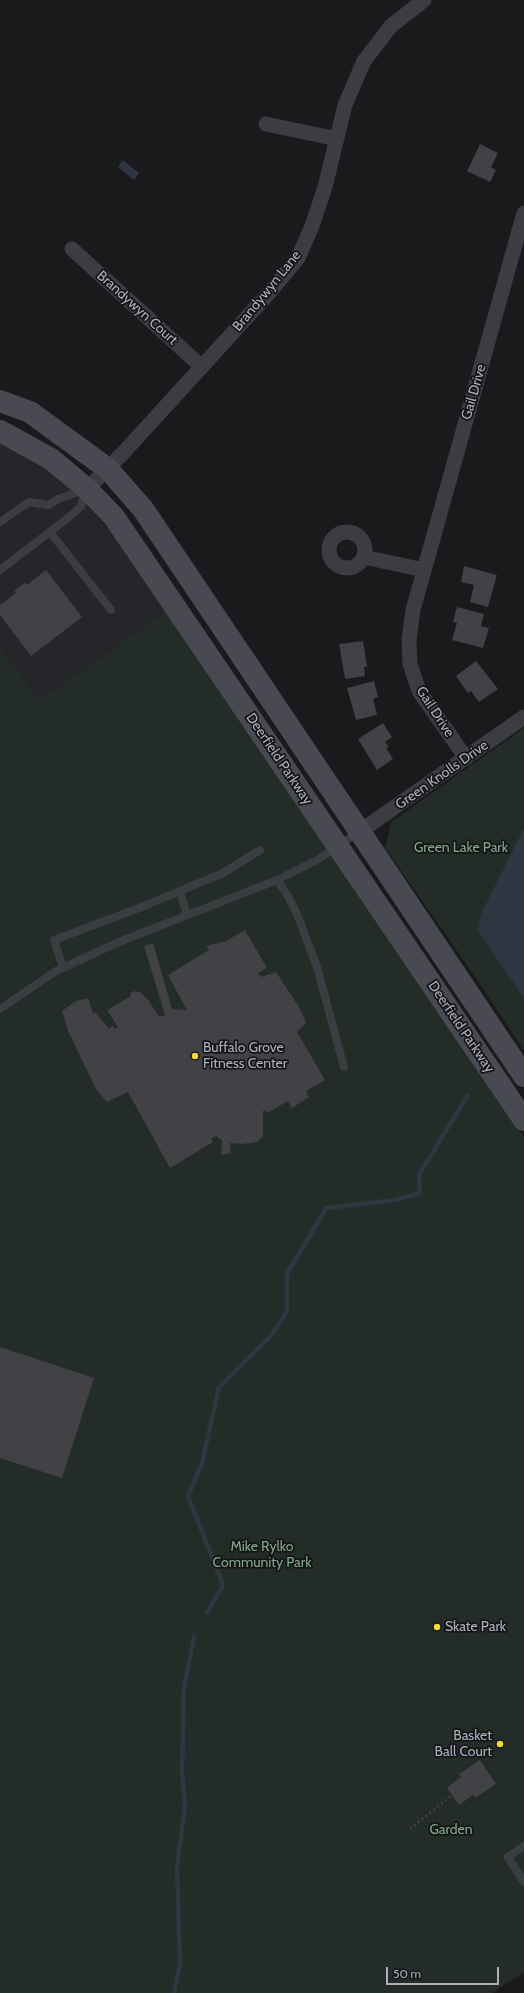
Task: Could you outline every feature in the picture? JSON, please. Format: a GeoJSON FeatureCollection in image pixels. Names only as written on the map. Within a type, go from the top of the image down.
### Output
{"type":"FeatureCollection","features":[{"type":"Feature","properties":{"kind":"main road","name":"Deerfield Parkway"},"geometry":{"type":"LineString","coordinates":[[0,401],[30,412],[108,469],[143,509],[524,1076]]}},
{"type":"Feature","properties":{"kind":"main road","name":"Deerfield Parkway"},"geometry":{"type":"LineString","coordinates":[[0,430],[51,459],[87,489],[114,517],[524,1120]]}},
{"type":"Feature","properties":{"kind":"street","name":"Brandywyn Lane"},"geometry":{"type":"LineString","coordinates":[[87,489],[108,469],[202,367],[269,293],[298,258],[312,226],[323,194],[345,106],[364,61],[391,26],[424,0]]}},
{"type":"Feature","properties":{"kind":"street"},"geometry":{"type":"LineString","coordinates":[[266,124],[337,139]]}},
{"type":"Feature","properties":{"kind":"street","name":"Gail Drive"},"geometry":{"type":"LineString","coordinates":[[466,758],[419,691],[410,664],[409,640],[413,610],[524,213]]}},
{"type":"Feature","properties":{"kind":"street","name":"Brandywyn Court"},"geometry":{"type":"LineString","coordinates":[[72,249],[202,367]]}},
{"type":"Feature","properties":{"kind":"street"},"geometry":{"type":"LineString","coordinates":[[364,557],[424,570]]}},
{"type":"Feature","properties":{"kind":"street","name":"Green Knolls Drive"},"geometry":{"type":"LineString","coordinates":[[359,832],[524,717]]}},
{"type":"Feature","properties":{"kind":"lane"},"geometry":{"type":"LineString","coordinates":[[0,522],[29,502],[49,505],[87,489]]}},
{"type":"Feature","properties":{"kind":"lane"},"geometry":{"type":"LineString","coordinates":[[0,570],[81,506],[87,489]]}},
{"type":"Feature","properties":{"kind":"lane"},"geometry":{"type":"LineString","coordinates":[[50,532],[111,610]]}},
{"type":"Feature","properties":{"kind":"lane"},"geometry":{"type":"LineString","coordinates":[[0,1009],[64,967],[120,942],[277,880],[319,859],[359,832]]}},
{"type":"Feature","properties":{"kind":"lane"},"geometry":{"type":"LineString","coordinates":[[64,967],[54,940],[180,892],[223,873],[260,850]]}},
{"type":"Feature","properties":{"kind":"lane"},"geometry":{"type":"LineString","coordinates":[[277,880],[288,896],[297,914],[317,967],[344,1067]]}},
{"type":"Feature","properties":{"kind":"lane"},"geometry":{"type":"LineString","coordinates":[[180,892],[187,915]]}},
{"type":"Feature","properties":{"kind":"lane"},"geometry":{"type":"LineString","coordinates":[[524,1846],[508,1857],[524,1882]]}},
{"type":"Feature","properties":{"kind":"path"},"geometry":{"type":"LineString","coordinates":[[410,1829],[452,1795]]}},
{"type":"Feature","properties":{"kind":"shaded area"},"geometry":{"type":"Polygon","coordinates":[[[123,160],[139,173],[134,180],[118,167],[123,160]]]}},
{"type":"Feature","properties":{"kind":"shaded area"},"geometry":{"type":"Polygon","coordinates":[[[0,442],[54,473],[99,518],[119,540],[167,611],[39,701],[0,646],[0,442]]]}},
{"type":"Feature","properties":{"kind":"shaded area"},"geometry":{"type":"Polygon","coordinates":[[[524,828],[524,998],[478,931],[481,914],[524,828]]]}},
{"type":"Feature","properties":{"kind":"green space","name":"Mike Rylko Community Park"},"geometry":{"type":"Polygon","coordinates":[[[167,611],[524,1137],[524,1972],[492,1993],[0,1993],[0,646],[39,700],[167,611]]]}},
{"type":"Feature","properties":{"kind":"green space","name":"Green Lake Park"},"geometry":{"type":"Polygon","coordinates":[[[524,728],[524,1051],[476,978],[385,848],[391,822],[524,728]]]}},
{"type":"Feature","properties":{"kind":"building"},"geometry":{"type":"Polygon","coordinates":[[[480,144],[498,153],[491,167],[496,170],[490,182],[467,171],[480,144]]]}},
{"type":"Feature","properties":{"kind":"building"},"geometry":{"type":"Polygon","coordinates":[[[464,566],[497,575],[488,607],[470,602],[474,585],[461,582],[464,566]]]}},
{"type":"Feature","properties":{"kind":"building"},"geometry":{"type":"Polygon","coordinates":[[[46,570],[82,617],[31,656],[0,615],[0,605],[16,593],[14,591],[25,582],[27,585],[46,570]]]}},
{"type":"Feature","properties":{"kind":"building"},"geometry":{"type":"Polygon","coordinates":[[[457,607],[484,614],[481,626],[489,628],[483,648],[452,640],[457,623],[453,622],[457,607]]]}},
{"type":"Feature","properties":{"kind":"building"},"geometry":{"type":"Polygon","coordinates":[[[363,641],[367,667],[364,667],[365,676],[345,679],[339,644],[363,641]]]}},
{"type":"Feature","properties":{"kind":"building"},"geometry":{"type":"Polygon","coordinates":[[[476,661],[498,689],[479,702],[471,691],[468,693],[456,676],[476,661]]]}},
{"type":"Feature","properties":{"kind":"building"},"geometry":{"type":"Polygon","coordinates":[[[374,681],[378,697],[373,699],[377,715],[356,720],[347,688],[374,681]]]}},
{"type":"Feature","properties":{"kind":"building"},"geometry":{"type":"Polygon","coordinates":[[[383,723],[392,737],[385,742],[389,747],[386,748],[393,759],[377,770],[358,739],[383,723]]]}},
{"type":"Feature","properties":{"kind":"building","name":"Buffalo Grove Fitness Center"},"geometry":{"type":"Polygon","coordinates":[[[245,930],[267,968],[258,973],[261,977],[276,972],[299,1007],[306,1023],[297,1032],[325,1080],[306,1091],[309,1097],[292,1108],[288,1101],[267,1113],[265,1110],[263,1111],[263,1136],[258,1142],[242,1144],[230,1143],[231,1153],[223,1155],[221,1153],[222,1140],[216,1136],[211,1139],[213,1142],[170,1168],[128,1092],[107,1102],[96,1089],[68,1031],[62,1011],[76,1001],[88,998],[93,1013],[95,1012],[109,1029],[113,1026],[115,1029],[118,1027],[107,1010],[131,996],[130,993],[135,991],[140,992],[149,1001],[159,1017],[165,1015],[144,946],[153,943],[172,1009],[187,1010],[168,975],[209,950],[207,946],[226,941],[245,930]]]}},
{"type":"Feature","properties":{"kind":"building"},"geometry":{"type":"Polygon","coordinates":[[[0,1347],[94,1378],[62,1478],[0,1458],[0,1347]]]}},
{"type":"Feature","properties":{"kind":"building"},"geometry":{"type":"Polygon","coordinates":[[[480,1760],[496,1784],[475,1798],[473,1795],[459,1805],[447,1788],[461,1777],[459,1774],[480,1760]]]}},
{"type":"Feature","properties":{"kind":"waterway"},"geometry":{"type":"LineString","coordinates":[[207,1613],[223,1585],[188,1496],[202,1463],[219,1387],[271,1336],[287,1311],[287,1274],[326,1208],[395,1200],[420,1193],[419,1175],[467,1096]]}},
{"type":"Feature","properties":{"kind":"waterway"},"geometry":{"type":"LineString","coordinates":[[174,1993],[180,1964],[177,1866],[185,1806],[182,1772],[184,1687],[194,1637]]}},
{"type":"Feature","properties":{"kind":"place","name":"Buffalo Grove Fitness Center"},"geometry":{"type":"Point","coordinates":[195,1056]}},
{"type":"Feature","properties":{"kind":"place","name":"Skate Park"},"geometry":{"type":"Point","coordinates":[437,1627]}},
{"type":"Feature","properties":{"kind":"place","name":"Basket Ball Court"},"geometry":{"type":"Point","coordinates":[500,1744]}},
{"type":"Feature","properties":{"kind":"park label","name":"Garden"},"geometry":{"type":"Point","coordinates":[451,1830]}}]}
